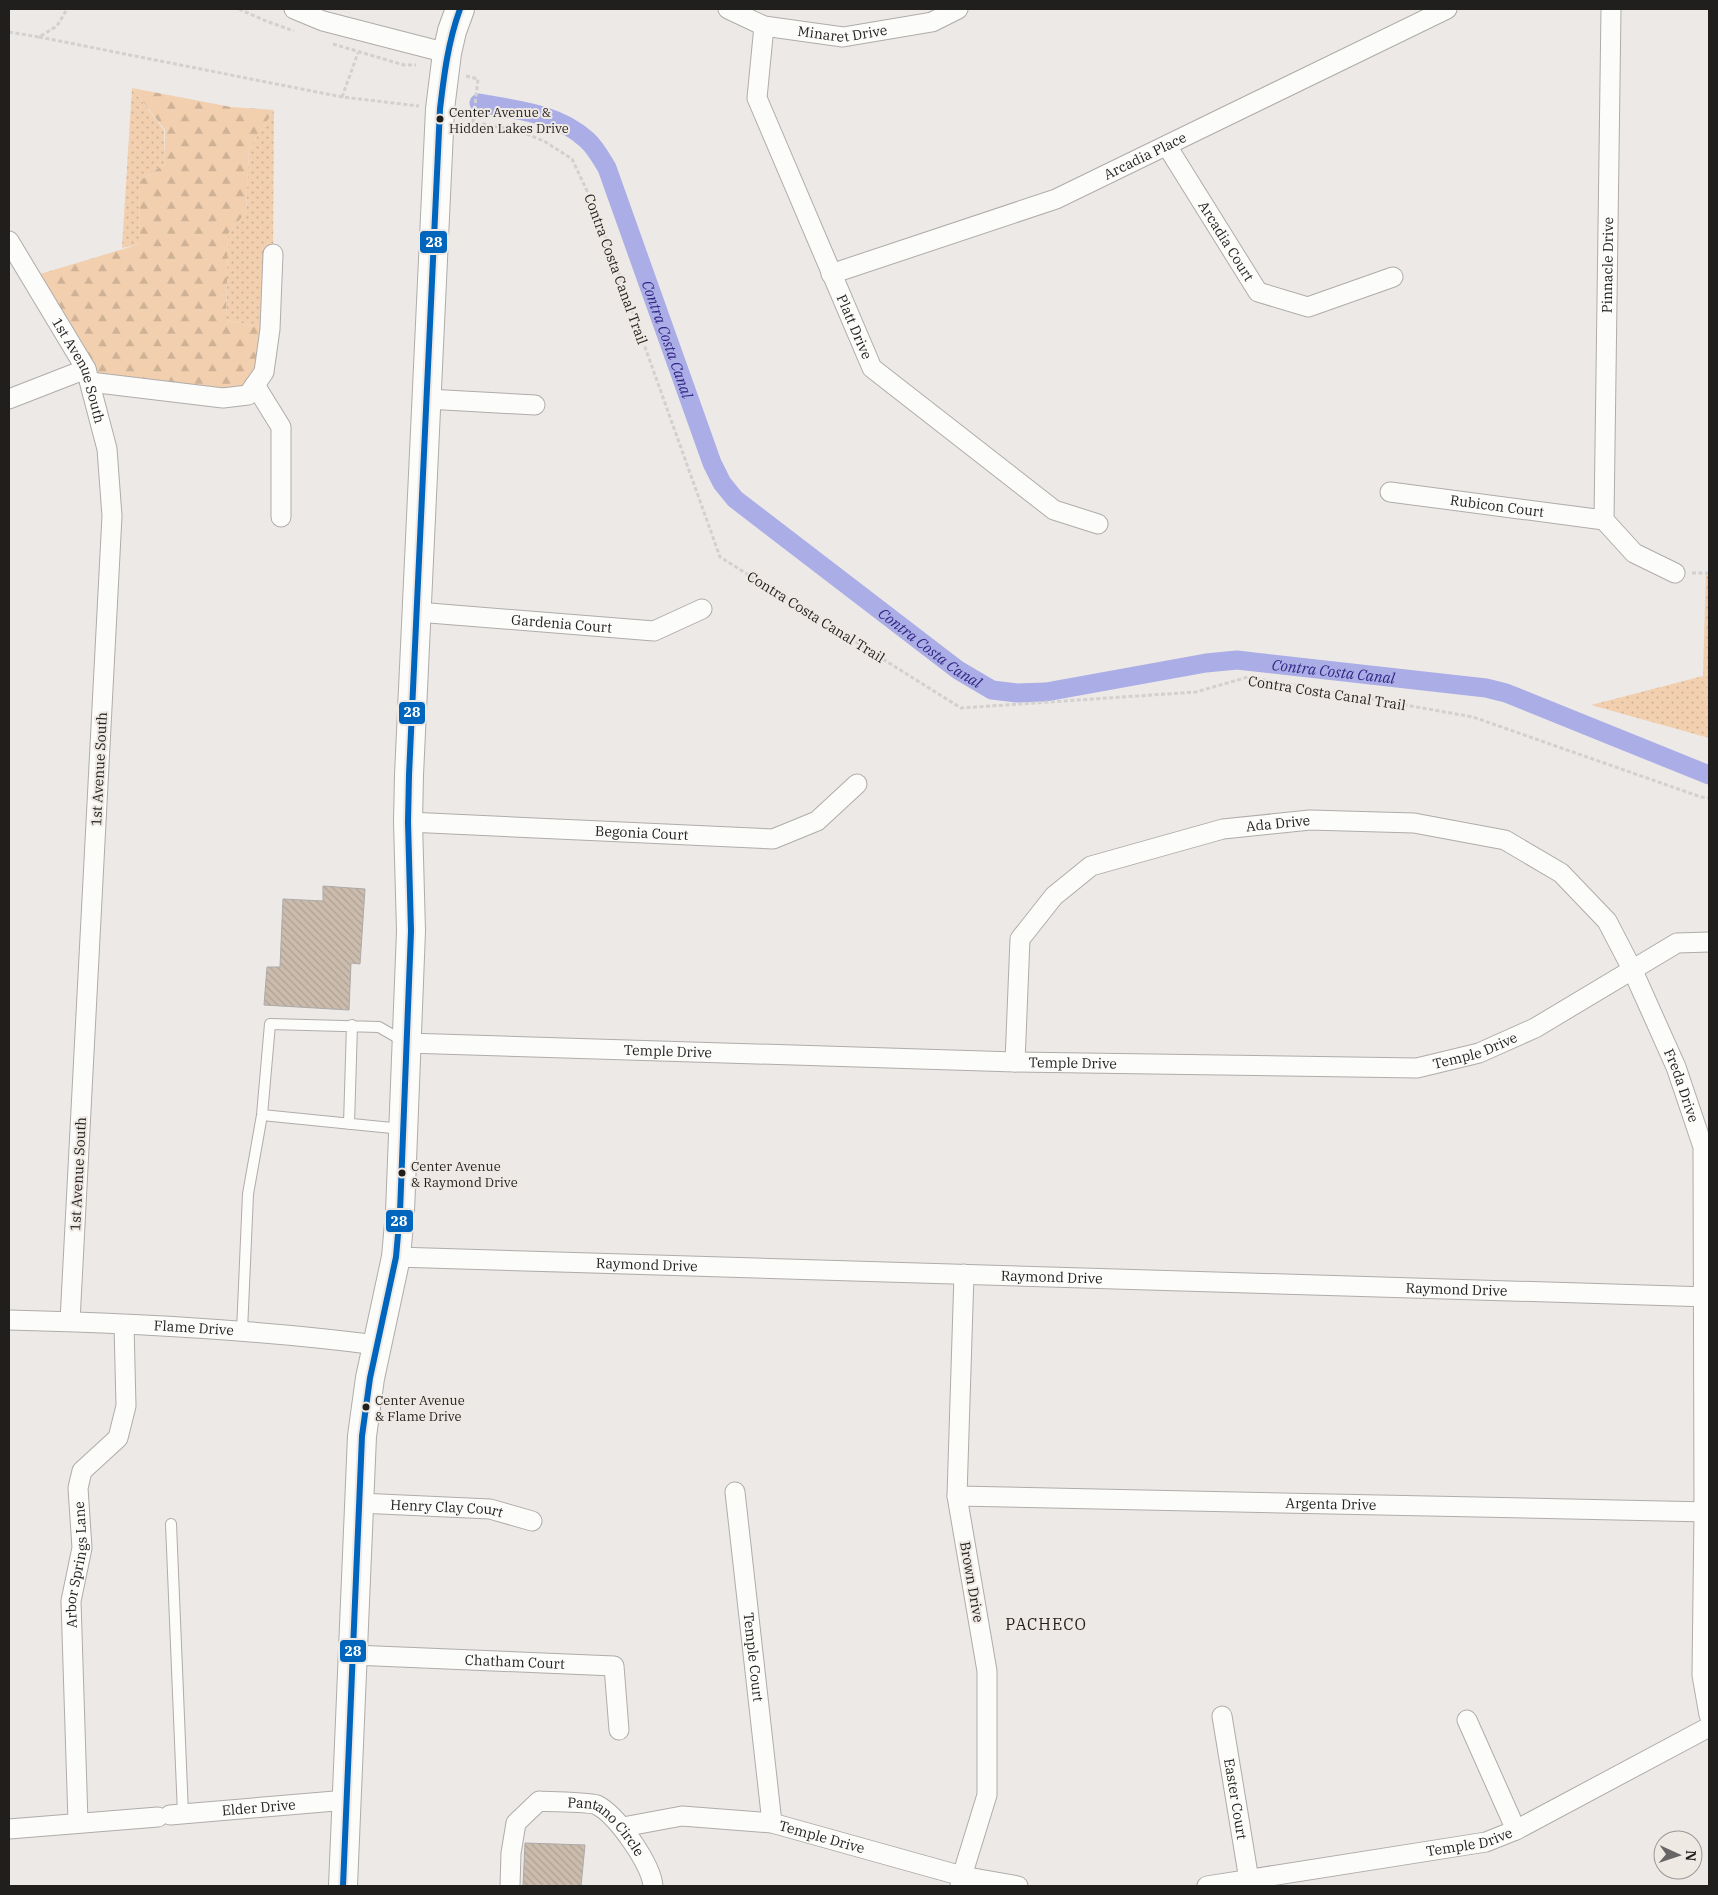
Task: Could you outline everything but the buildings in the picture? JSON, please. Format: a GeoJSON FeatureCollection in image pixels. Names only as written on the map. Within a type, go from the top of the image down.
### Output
{"type":"FeatureCollection","features":[{"type":"Feature","properties":{"kind":"street"},"geometry":{"type":"LineString","coordinates":[[294,9],[325,15],[446,62]]}},
{"type":"Feature","properties":{"kind":"street"},"geometry":{"type":"LineString","coordinates":[[343,1886],[362,1436],[370,1378],[396,1257],[400,1212],[411,931],[408,822],[440,108],[452,31],[460,9]]}},
{"type":"Feature","properties":{"kind":"street","name":"Minaret Drive"},"geometry":{"type":"LineString","coordinates":[[728,9],[764,26],[843,37],[932,22],[958,9]]}},
{"type":"Feature","properties":{"kind":"street","name":"Arcadia Place"},"geometry":{"type":"LineString","coordinates":[[831,274],[1056,199],[1447,9]]}},
{"type":"Feature","properties":{"kind":"street","name":"Pinnacle Drive"},"geometry":{"type":"LineString","coordinates":[[1604,520],[1611,9]]}},
{"type":"Feature","properties":{"kind":"street","name":"Platt Drive"},"geometry":{"type":"LineString","coordinates":[[764,26],[757,98],[872,368],[1054,510],[1098,524]]}},
{"type":"Feature","properties":{"kind":"street","name":"Arcadia Court"},"geometry":{"type":"LineString","coordinates":[[1167,146],[1258,292],[1308,307],[1393,277]]}},
{"type":"Feature","properties":{"kind":"street","name":"1st Avenue South"},"geometry":{"type":"LineString","coordinates":[[9,241],[88,375],[107,449],[112,516],[70,1321]]}},
{"type":"Feature","properties":{"kind":"street"},"geometry":{"type":"LineString","coordinates":[[9,399],[88,375],[223,398],[248,394],[264,372],[270,329],[274,254]]}},
{"type":"Feature","properties":{"kind":"street"},"geometry":{"type":"LineString","coordinates":[[255,385],[281,427],[281,518]]}},
{"type":"Feature","properties":{"kind":"street"},"geometry":{"type":"LineString","coordinates":[[427,399],[535,405]]}},
{"type":"Feature","properties":{"kind":"street","name":"Rubicon Court"},"geometry":{"type":"LineString","coordinates":[[1390,492],[1604,520]]}},
{"type":"Feature","properties":{"kind":"street"},"geometry":{"type":"LineString","coordinates":[[1604,520],[1634,553],[1675,572]]}},
{"type":"Feature","properties":{"kind":"street","name":"Gardenia Court"},"geometry":{"type":"LineString","coordinates":[[417,612],[654,631],[702,609]]}},
{"type":"Feature","properties":{"kind":"street","name":"Begonia Court"},"geometry":{"type":"LineString","coordinates":[[408,822],[773,839],[818,821],[857,784]]}},
{"type":"Feature","properties":{"kind":"street","name":"Ada Drive"},"geometry":{"type":"LineString","coordinates":[[1014,1062],[1020,939],[1054,896],[1091,866],[1223,829],[1310,820],[1414,823],[1505,840],[1560,873],[1607,921],[1634,970]]}},
{"type":"Feature","properties":{"kind":"street","name":"Temple Drive"},"geometry":{"type":"LineString","coordinates":[[407,1043],[1014,1062],[1417,1068],[1479,1053],[1535,1028],[1677,943],[1709,942]]}},
{"type":"Feature","properties":{"kind":"street","name":"Freda Drive"},"geometry":{"type":"LineString","coordinates":[[1634,970],[1676,1067],[1703,1147],[1706,1297],[1706,1512],[1702,1675],[1709,1715]]}},
{"type":"Feature","properties":{"kind":"street","name":"Raymond Drive"},"geometry":{"type":"LineString","coordinates":[[396,1257],[1706,1297]]}},
{"type":"Feature","properties":{"kind":"street","name":"Brown Drive"},"geometry":{"type":"LineString","coordinates":[[961,1881],[987,1795],[987,1671],[957,1496],[964,1274]]}},
{"type":"Feature","properties":{"kind":"street","name":"Flame Drive"},"geometry":{"type":"LineString","coordinates":[[9,1320],[70,1321],[242,1330],[377,1345]]}},
{"type":"Feature","properties":{"kind":"street","name":"Arbor Springs Lane"},"geometry":{"type":"LineString","coordinates":[[78,1822],[71,1601],[82,1548],[78,1488],[82,1471],[118,1438],[126,1406],[124,1325]]}},
{"type":"Feature","properties":{"kind":"street","name":"Temple Court"},"geometry":{"type":"LineString","coordinates":[[735,1492],[772,1823]]}},
{"type":"Feature","properties":{"kind":"street","name":"Argenta Drive"},"geometry":{"type":"LineString","coordinates":[[957,1496],[1706,1512]]}},
{"type":"Feature","properties":{"kind":"street","name":"Henry Clay Court"},"geometry":{"type":"LineString","coordinates":[[359,1503],[490,1509],[532,1521]]}},
{"type":"Feature","properties":{"kind":"street","name":"Chatham Court"},"geometry":{"type":"LineString","coordinates":[[353,1655],[614,1666],[619,1730]]}},
{"type":"Feature","properties":{"kind":"street","name":"Easter Court"},"geometry":{"type":"LineString","coordinates":[[1222,1716],[1249,1880]]}},
{"type":"Feature","properties":{"kind":"street"},"geometry":{"type":"LineString","coordinates":[[1467,1720],[1516,1830]]}},
{"type":"Feature","properties":{"kind":"street","name":"Temple Drive"},"geometry":{"type":"LineString","coordinates":[[1207,1886],[1486,1842],[1516,1830],[1709,1726]]}},
{"type":"Feature","properties":{"kind":"street","name":"Elder Drive"},"geometry":{"type":"LineString","coordinates":[[9,1829],[347,1800]]}},
{"type":"Feature","properties":{"kind":"street","name":"Pantano Circle"},"geometry":{"type":"LineString","coordinates":[[510,1886],[516,1823],[539,1801],[596,1805],[623,1828],[652,1876],[653,1886]]}},
{"type":"Feature","properties":{"kind":"street","name":"Temple Drive"},"geometry":{"type":"LineString","coordinates":[[623,1828],[682,1816],[772,1823],[961,1881],[1018,1886]]}},
{"type":"Feature","properties":{"kind":"lane"},"geometry":{"type":"LineString","coordinates":[[242,1330],[248,1194],[262,1115],[270,1024],[380,1026],[407,1043]]}},
{"type":"Feature","properties":{"kind":"lane"},"geometry":{"type":"LineString","coordinates":[[349,1124],[352,1025]]}},
{"type":"Feature","properties":{"kind":"lane"},"geometry":{"type":"LineString","coordinates":[[262,1115],[403,1129]]}},
{"type":"Feature","properties":{"kind":"lane"},"geometry":{"type":"LineString","coordinates":[[170,1815],[171,1524]]}},
{"type":"Feature","properties":{"kind":"path"},"geometry":{"type":"LineString","coordinates":[[39,36],[57,26],[67,9]]}},
{"type":"Feature","properties":{"kind":"path"},"geometry":{"type":"LineString","coordinates":[[239,9],[303,34]]}},
{"type":"Feature","properties":{"kind":"path"},"geometry":{"type":"LineString","coordinates":[[9,32],[39,36],[342,97],[440,108]]}},
{"type":"Feature","properties":{"kind":"path","name":"Contra Costa Canal Trail"},"geometry":{"type":"LineString","coordinates":[[330,43],[358,53],[409,66],[446,62],[478,79],[473,122],[519,131],[544,141],[572,159],[596,210],[720,557],[961,708],[1196,692],[1248,677],[1473,717],[1701,797],[1709,798]]}},
{"type":"Feature","properties":{"kind":"path"},"geometry":{"type":"LineString","coordinates":[[342,97],[358,53]]}},
{"type":"Feature","properties":{"kind":"green space"},"geometry":{"type":"Polygon","coordinates":[[[132,88],[164,130],[165,164],[139,181],[140,244],[122,248],[132,88]]]}},
{"type":"Feature","properties":{"kind":"green space"},"geometry":{"type":"Polygon","coordinates":[[[132,88],[231,107],[274,110],[249,149],[246,212],[228,234],[226,320],[270,329],[248,395],[90,382],[30,277],[140,244],[139,181],[165,164],[165,130],[132,88]]]}},
{"type":"Feature","properties":{"kind":"green space"},"geometry":{"type":"Polygon","coordinates":[[[274,110],[273,254],[270,329],[226,320],[228,234],[246,212],[249,149],[274,110]]]}},
{"type":"Feature","properties":{"kind":"green space"},"geometry":{"type":"Polygon","coordinates":[[[1706,572],[1709,579],[1709,738],[1591,705],[1703,676],[1706,572]]]}},
{"type":"Feature","properties":{"kind":"waterway","name":"Contra Costa Canal"},"geometry":{"type":"LineString","coordinates":[[479,103],[550,118],[576,131],[598,153],[607,168],[712,463],[722,483],[735,499],[958,670],[992,690],[1017,693],[1046,692],[1206,663],[1237,660],[1486,688],[1506,693],[1709,775]]}},
{"type":"Feature","properties":{"kind":"transit line","name":"28"},"geometry":{"type":"LineString","coordinates":[[343,1886],[362,1436],[370,1378],[396,1257],[400,1212],[411,931],[408,822],[409,775],[440,109],[449,46],[460,9]]}},
{"type":"Feature","properties":{"kind":"place","name":"Center Avenue & Hidden Lakes Drive"},"geometry":{"type":"Point","coordinates":[440,119]}},
{"type":"Feature","properties":{"kind":"place","name":"Center Avenue & Raymond Drive"},"geometry":{"type":"Point","coordinates":[402,1173]}},
{"type":"Feature","properties":{"kind":"place","name":"Center Avenue & Flame Drive"},"geometry":{"type":"Point","coordinates":[366,1407]}},
{"type":"Feature","properties":{"kind":"district","name":"PACHECO"},"geometry":{"type":"Point","coordinates":[1046,1624]}}]}
